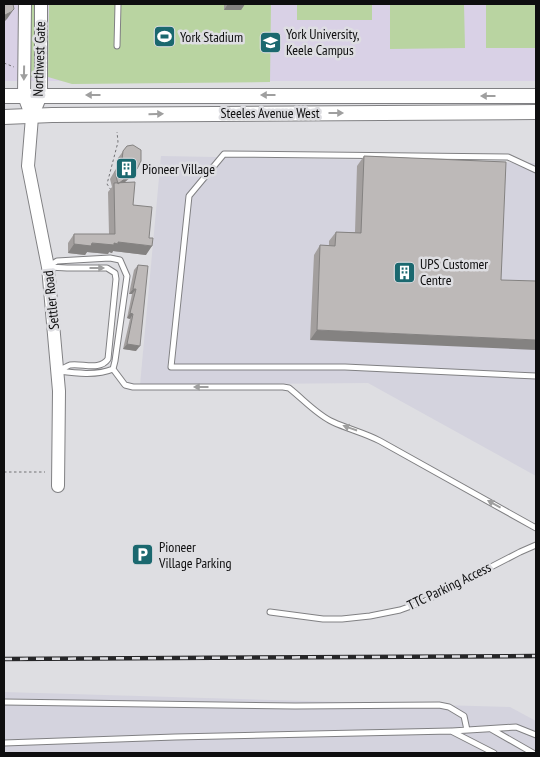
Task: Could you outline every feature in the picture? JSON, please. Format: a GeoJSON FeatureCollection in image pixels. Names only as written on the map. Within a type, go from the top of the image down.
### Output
{"type":"FeatureCollection","features":[{"type":"Feature","properties":{"kind":"main road","name":"Steeles Avenue West"},"geometry":{"type":"LineString","coordinates":[[4,96],[536,96]]}},
{"type":"Feature","properties":{"kind":"main road","name":"Steeles Avenue West"},"geometry":{"type":"LineString","coordinates":[[4,117],[52,115],[536,112]]}},
{"type":"Feature","properties":{"kind":"street","name":"Northwest Gate"},"geometry":{"type":"LineString","coordinates":[[25,4],[24,96],[32,117]]}},
{"type":"Feature","properties":{"kind":"street","name":"Northwest Gate"},"geometry":{"type":"LineString","coordinates":[[32,117],[40,95],[41,4]]}},
{"type":"Feature","properties":{"kind":"street","name":"Settler Road"},"geometry":{"type":"LineString","coordinates":[[32,117],[28,166],[48,267],[58,371],[58,486]]}},
{"type":"Feature","properties":{"kind":"lane"},"geometry":{"type":"LineString","coordinates":[[117,46],[118,4]]}},
{"type":"Feature","properties":{"kind":"lane"},"geometry":{"type":"LineString","coordinates":[[536,170],[508,157],[224,154],[189,196],[171,368],[345,367],[536,376]]}},
{"type":"Feature","properties":{"kind":"lane"},"geometry":{"type":"LineString","coordinates":[[48,267],[57,260],[110,258],[120,260],[127,276],[115,361],[112,369],[105,372],[77,373],[58,371]]}},
{"type":"Feature","properties":{"kind":"lane"},"geometry":{"type":"LineString","coordinates":[[48,267],[107,268],[115,273],[116,279],[108,359],[100,365],[71,365],[58,371]]}},
{"type":"Feature","properties":{"kind":"lane"},"geometry":{"type":"LineString","coordinates":[[112,369],[125,385],[133,387],[283,386],[289,388],[324,417],[380,440],[536,528]]}},
{"type":"Feature","properties":{"kind":"lane","name":"TTC Parking Access"},"geometry":{"type":"LineString","coordinates":[[270,612],[323,619],[342,619],[400,610],[425,601],[536,545]]}},
{"type":"Feature","properties":{"kind":"lane"},"geometry":{"type":"LineString","coordinates":[[4,702],[286,706],[439,705],[449,707],[464,716],[467,730]]}},
{"type":"Feature","properties":{"kind":"lane"},"geometry":{"type":"LineString","coordinates":[[4,743],[451,731],[516,727],[536,735]]}},
{"type":"Feature","properties":{"kind":"lane"},"geometry":{"type":"LineString","coordinates":[[491,728],[533,753]]}},
{"type":"Feature","properties":{"kind":"lane"},"geometry":{"type":"LineString","coordinates":[[451,731],[494,753]]}},
{"type":"Feature","properties":{"kind":"path"},"geometry":{"type":"LineString","coordinates":[[4,63],[15,67]]}},
{"type":"Feature","properties":{"kind":"path"},"geometry":{"type":"LineString","coordinates":[[111,190],[107,184],[118,142],[117,132]]}},
{"type":"Feature","properties":{"kind":"path"},"geometry":{"type":"LineString","coordinates":[[4,472],[45,472]]}},
{"type":"Feature","properties":{"kind":"shaded area","name":"York University, Keele Campus"},"geometry":{"type":"Polygon","coordinates":[[[4,4],[536,4],[536,81],[4,81],[4,4]]]}},
{"type":"Feature","properties":{"kind":"shaded area"},"geometry":{"type":"Polygon","coordinates":[[[161,156],[536,163],[536,476],[368,383],[140,385],[161,156]]]}},
{"type":"Feature","properties":{"kind":"shaded area"},"geometry":{"type":"Polygon","coordinates":[[[4,692],[510,707],[536,721],[536,753],[4,753],[4,692]]]}},
{"type":"Feature","properties":{"kind":"green space"},"geometry":{"type":"Polygon","coordinates":[[[29,4],[34,4],[37,54],[36,77],[34,78],[30,76],[29,4]]]}},
{"type":"Feature","properties":{"kind":"green space","name":"York Stadium"},"geometry":{"type":"Polygon","coordinates":[[[49,4],[271,4],[270,82],[72,84],[48,77],[49,4]]]}},
{"type":"Feature","properties":{"kind":"green space"},"geometry":{"type":"Polygon","coordinates":[[[297,4],[372,4],[372,20],[297,20],[297,4]]]}},
{"type":"Feature","properties":{"kind":"green space"},"geometry":{"type":"Polygon","coordinates":[[[390,4],[464,4],[465,48],[390,49],[390,4]]]}},
{"type":"Feature","properties":{"kind":"green space"},"geometry":{"type":"Polygon","coordinates":[[[486,4],[536,4],[536,48],[486,48],[486,4]]]}},
{"type":"Feature","properties":{"kind":"building"},"geometry":{"type":"Polygon","coordinates":[[[4,4],[13,4],[14,9],[4,15],[4,4]]]}},
{"type":"Feature","properties":{"kind":"building","name":"Pioneer Village"},"geometry":{"type":"Polygon","coordinates":[[[133,145],[141,150],[141,161],[137,169],[118,184],[115,172],[122,160],[123,151],[127,146],[133,145]]]}},
{"type":"Feature","properties":{"kind":"building","name":"UPS Customer Centre"},"geometry":{"type":"Polygon","coordinates":[[[364,156],[506,162],[501,280],[536,281],[536,340],[317,330],[320,245],[335,246],[336,232],[361,233],[364,156]]]}},
{"type":"Feature","properties":{"kind":"building"},"geometry":{"type":"Polygon","coordinates":[[[135,182],[133,205],[152,207],[149,238],[153,238],[152,246],[118,242],[118,244],[114,243],[114,245],[92,243],[91,246],[74,244],[74,234],[115,234],[114,183],[135,182]]]}},
{"type":"Feature","properties":{"kind":"building"},"geometry":{"type":"Polygon","coordinates":[[[138,265],[148,266],[140,346],[127,344],[133,314],[130,313],[136,289],[133,289],[138,265]]]}},
{"type":"Feature","properties":{"kind":"railway"},"geometry":{"type":"LineString","coordinates":[[4,659],[536,656]]}},
{"type":"Feature","properties":{"kind":"place","name":"York Stadium"},"geometry":{"type":"Point","coordinates":[164,37]}},
{"type":"Feature","properties":{"kind":"place","name":"York University, Keele Campus"},"geometry":{"type":"Point","coordinates":[270,42]}},
{"type":"Feature","properties":{"kind":"place","name":"Pioneer Village"},"geometry":{"type":"Point","coordinates":[126,169]}},
{"type":"Feature","properties":{"kind":"place","name":"UPS Customer Centre"},"geometry":{"type":"Point","coordinates":[404,272]}},
{"type":"Feature","properties":{"kind":"place","name":"Pioneer Village Parking"},"geometry":{"type":"Point","coordinates":[143,555]}}]}
